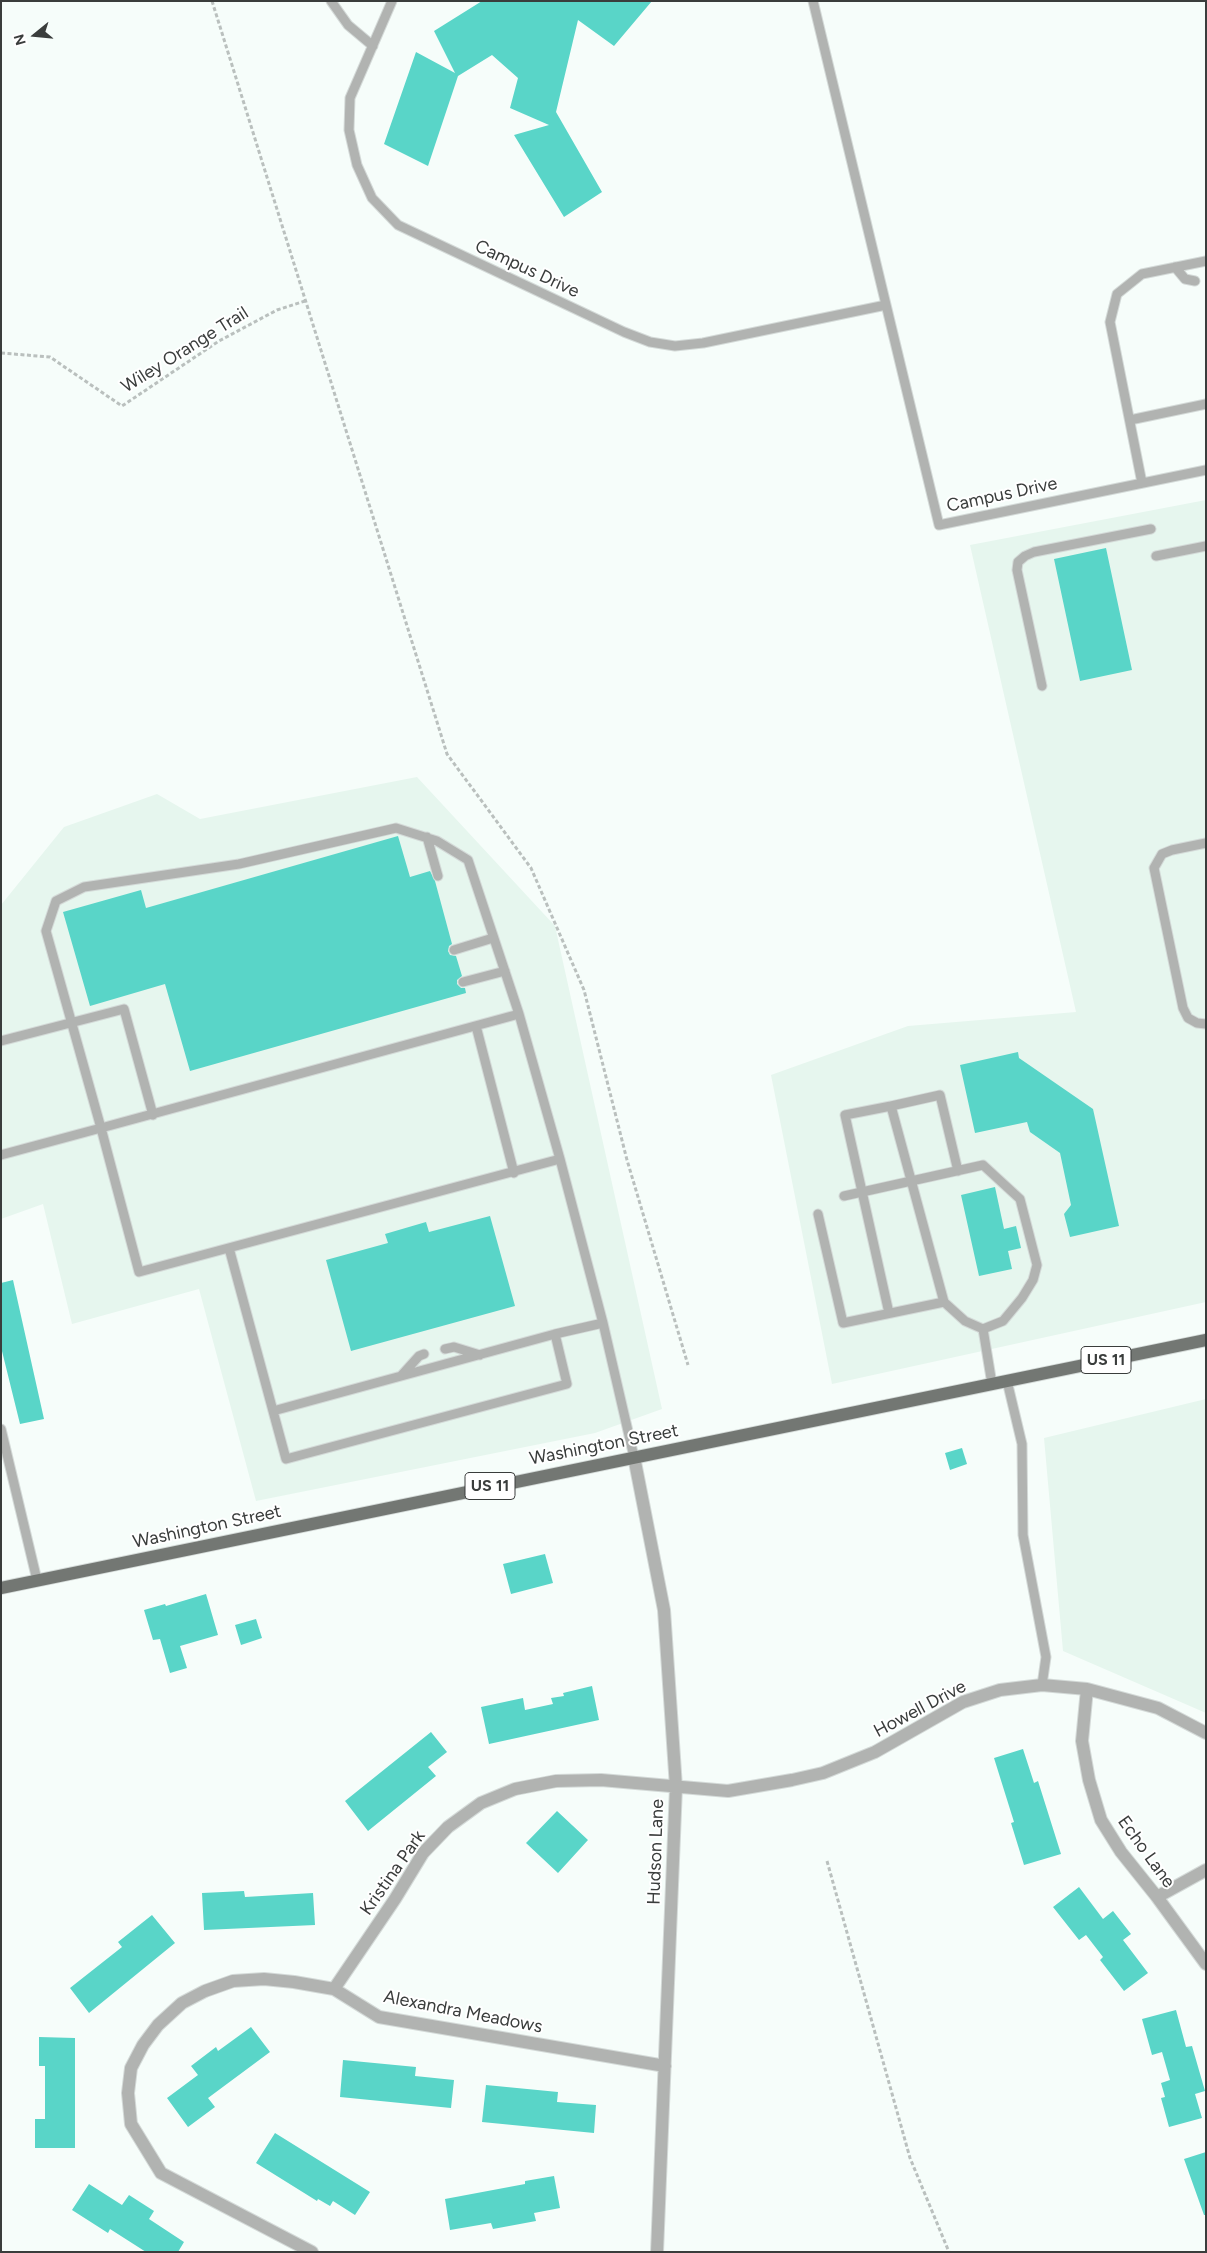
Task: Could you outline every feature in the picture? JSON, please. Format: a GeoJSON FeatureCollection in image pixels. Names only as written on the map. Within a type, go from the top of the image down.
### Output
{"type":"FeatureCollection","features":[{"type":"Feature","properties":{"kind":"main road","name":"US 11"},"geometry":{"type":"LineString","coordinates":[[992,1384],[1206,1340]]}},
{"type":"Feature","properties":{"kind":"main road","name":"Washington Street"},"geometry":{"type":"LineString","coordinates":[[1,1588],[992,1384]]}},
{"type":"Feature","properties":{"kind":"street","name":"Hudson Lane"},"geometry":{"type":"LineString","coordinates":[[634,1457],[664,1610],[676,1787],[657,2252]]}},
{"type":"Feature","properties":{"kind":"street","name":"Howell Drive"},"geometry":{"type":"LineString","coordinates":[[676,1787],[728,1791],[823,1773],[875,1752],[963,1702],[1000,1690],[1042,1686],[1087,1689],[1158,1708],[1206,1733]]}},
{"type":"Feature","properties":{"kind":"street","name":"Echo Lane"},"geometry":{"type":"LineString","coordinates":[[1087,1689],[1082,1741],[1089,1780],[1101,1820],[1121,1852],[1206,1964]]}},
{"type":"Feature","properties":{"kind":"street","name":"Kristina Park"},"geometry":{"type":"LineString","coordinates":[[334,1989],[424,1853],[448,1827],[481,1803],[515,1789],[556,1781],[601,1780],[676,1787]]}},
{"type":"Feature","properties":{"kind":"street"},"geometry":{"type":"LineString","coordinates":[[1157,1897],[1206,1870]]}},
{"type":"Feature","properties":{"kind":"street","name":"Alexandra Meadows"},"geometry":{"type":"LineString","coordinates":[[312,2252],[161,2173],[131,2124],[128,2093],[131,2068],[143,2045],[158,2025],[182,2004],[204,1991],[234,1980],[264,1978],[334,1989],[379,2017],[665,2066]]}},
{"type":"Feature","properties":{"kind":"lane"},"geometry":{"type":"LineString","coordinates":[[331,1],[348,25],[373,46]]}},
{"type":"Feature","properties":{"kind":"lane","name":"Campus Drive"},"geometry":{"type":"LineString","coordinates":[[392,1],[350,98],[349,130],[357,165],[372,198],[398,225],[624,332],[650,342],[675,346],[703,343],[886,305]]}},
{"type":"Feature","properties":{"kind":"lane","name":"Campus Drive"},"geometry":{"type":"LineString","coordinates":[[813,1],[939,525],[1206,470]]}},
{"type":"Feature","properties":{"kind":"lane"},"geometry":{"type":"LineString","coordinates":[[1142,483],[1110,322],[1117,294],[1142,274],[1206,261]]}},
{"type":"Feature","properties":{"kind":"lane"},"geometry":{"type":"LineString","coordinates":[[1175,267],[1185,278],[1194,281]]}},
{"type":"Feature","properties":{"kind":"lane"},"geometry":{"type":"LineString","coordinates":[[1130,420],[1206,404]]}},
{"type":"Feature","properties":{"kind":"lane"},"geometry":{"type":"LineString","coordinates":[[1042,686],[1017,570],[1018,562],[1034,552],[1150,529]]}},
{"type":"Feature","properties":{"kind":"lane"},"geometry":{"type":"LineString","coordinates":[[1156,556],[1206,546]]}},
{"type":"Feature","properties":{"kind":"lane"},"geometry":{"type":"LineString","coordinates":[[560,1160],[139,1272],[46,931],[56,901],[84,887],[239,864],[396,828],[437,841],[468,860],[519,1014],[560,1160],[603,1323],[634,1457]]}},
{"type":"Feature","properties":{"kind":"lane"},"geometry":{"type":"LineString","coordinates":[[426,837],[438,876]]}},
{"type":"Feature","properties":{"kind":"lane"},"geometry":{"type":"LineString","coordinates":[[1206,842],[1162,854],[1154,868],[1183,1008],[1188,1018],[1196,1023],[1206,1024]]}},
{"type":"Feature","properties":{"kind":"lane"},"geometry":{"type":"LineString","coordinates":[[454,950],[494,938]]}},
{"type":"Feature","properties":{"kind":"lane"},"geometry":{"type":"LineString","coordinates":[[464,982],[504,971]]}},
{"type":"Feature","properties":{"kind":"lane"},"geometry":{"type":"LineString","coordinates":[[1,1040],[124,1009],[153,1115]]}},
{"type":"Feature","properties":{"kind":"lane"},"geometry":{"type":"LineString","coordinates":[[1,1155],[519,1014]]}},
{"type":"Feature","properties":{"kind":"lane"},"geometry":{"type":"LineString","coordinates":[[476,1026],[514,1173]]}},
{"type":"Feature","properties":{"kind":"lane"},"geometry":{"type":"LineString","coordinates":[[889,1313],[845,1115],[940,1094],[958,1170]]}},
{"type":"Feature","properties":{"kind":"lane"},"geometry":{"type":"LineString","coordinates":[[844,1196],[912,1181],[958,1170],[983,1165],[1020,1198],[1037,1265],[1033,1280],[1008,1316],[1002,1321],[983,1328],[965,1321],[944,1302],[912,1181],[891,1106]]}},
{"type":"Feature","properties":{"kind":"lane"},"geometry":{"type":"LineString","coordinates":[[818,1214],[843,1322],[944,1302]]}},
{"type":"Feature","properties":{"kind":"lane"},"geometry":{"type":"LineString","coordinates":[[229,1248],[286,1459],[567,1384],[555,1334]]}},
{"type":"Feature","properties":{"kind":"lane"},"geometry":{"type":"LineString","coordinates":[[273,1411],[555,1334],[603,1323]]}},
{"type":"Feature","properties":{"kind":"lane"},"geometry":{"type":"LineString","coordinates":[[983,1328],[992,1384]]}},
{"type":"Feature","properties":{"kind":"lane"},"geometry":{"type":"LineString","coordinates":[[445,1349],[454,1347],[481,1355]]}},
{"type":"Feature","properties":{"kind":"lane"},"geometry":{"type":"LineString","coordinates":[[400,1376],[419,1356],[424,1354]]}},
{"type":"Feature","properties":{"kind":"lane"},"geometry":{"type":"LineString","coordinates":[[1007,1381],[1022,1444],[1023,1535],[1046,1657],[1042,1686]]}},
{"type":"Feature","properties":{"kind":"lane"},"geometry":{"type":"LineString","coordinates":[[1,1429],[4,1452],[37,1580]]}},
{"type":"Feature","properties":{"kind":"path"},"geometry":{"type":"LineString","coordinates":[[212,1],[447,754],[531,868],[584,990],[627,1160],[688,1366]]}},
{"type":"Feature","properties":{"kind":"path","name":"Wiley Orange Trail"},"geometry":{"type":"LineString","coordinates":[[1,353],[50,357],[122,406],[219,341],[277,310],[306,301]]}},
{"type":"Feature","properties":{"kind":"path"},"geometry":{"type":"LineString","coordinates":[[827,1861],[910,2158],[949,2252]]}},
{"type":"Feature","properties":{"kind":"shaded area"},"geometry":{"type":"Polygon","coordinates":[[[1206,500],[1206,1302],[832,1384],[771,1075],[908,1026],[1076,1012],[970,545],[1206,500]]]}},
{"type":"Feature","properties":{"kind":"shaded area"},"geometry":{"type":"Polygon","coordinates":[[[417,777],[555,926],[662,1409],[595,1433],[256,1501],[199,1289],[72,1324],[43,1204],[1,1219],[1,905],[64,827],[157,794],[200,819],[417,777]]]}},
{"type":"Feature","properties":{"kind":"shaded area"},"geometry":{"type":"Polygon","coordinates":[[[1206,1399],[1206,1713],[1063,1651],[1044,1438],[1206,1399]]]}},
{"type":"Feature","properties":{"kind":"building"},"geometry":{"type":"Polygon","coordinates":[[[482,1],[652,1],[614,46],[578,20],[556,112],[602,192],[564,217],[514,135],[549,125],[510,108],[518,78],[492,55],[458,76],[428,166],[384,144],[416,52],[455,73],[434,31],[482,1]]]}},
{"type":"Feature","properties":{"kind":"building"},"geometry":{"type":"Polygon","coordinates":[[[1106,548],[1132,670],[1080,681],[1054,559],[1106,548]]]}},
{"type":"Feature","properties":{"kind":"building"},"geometry":{"type":"Polygon","coordinates":[[[398,836],[410,877],[430,871],[435,881],[452,944],[449,946],[448,951],[450,955],[456,956],[462,976],[457,980],[457,984],[461,988],[465,988],[466,993],[190,1071],[165,984],[90,1006],[63,912],[141,890],[146,908],[398,836]]]}},
{"type":"Feature","properties":{"kind":"building"},"geometry":{"type":"Polygon","coordinates":[[[1018,1052],[1019,1058],[1093,1109],[1119,1226],[1070,1237],[1064,1214],[1071,1205],[1060,1153],[1030,1132],[1027,1122],[975,1133],[960,1065],[1018,1052]]]}},
{"type":"Feature","properties":{"kind":"building"},"geometry":{"type":"Polygon","coordinates":[[[995,1187],[1004,1229],[1016,1226],[1021,1248],[1008,1251],[1012,1269],[979,1276],[961,1195],[995,1187]]]}},
{"type":"Feature","properties":{"kind":"building"},"geometry":{"type":"Polygon","coordinates":[[[490,1216],[515,1306],[351,1351],[326,1260],[388,1243],[385,1234],[426,1222],[429,1232],[490,1216]]]}},
{"type":"Feature","properties":{"kind":"building"},"geometry":{"type":"Polygon","coordinates":[[[13,1280],[44,1419],[20,1424],[1,1347],[1,1283],[13,1280]]]}},
{"type":"Feature","properties":{"kind":"building"},"geometry":{"type":"Polygon","coordinates":[[[962,1448],[967,1464],[950,1470],[945,1453],[962,1448]]]}},
{"type":"Feature","properties":{"kind":"building"},"geometry":{"type":"Polygon","coordinates":[[[545,1554],[553,1583],[511,1594],[503,1564],[545,1554]]]}},
{"type":"Feature","properties":{"kind":"building"},"geometry":{"type":"Polygon","coordinates":[[[206,1594],[218,1635],[180,1646],[187,1668],[170,1673],[160,1639],[153,1640],[144,1610],[165,1604],[166,1606],[206,1594]]]}},
{"type":"Feature","properties":{"kind":"building"},"geometry":{"type":"Polygon","coordinates":[[[256,1619],[262,1638],[241,1645],[235,1625],[256,1619]]]}},
{"type":"Feature","properties":{"kind":"building"},"geometry":{"type":"Polygon","coordinates":[[[592,1686],[599,1720],[489,1744],[481,1707],[523,1698],[525,1710],[553,1704],[551,1698],[564,1696],[563,1693],[592,1686]]]}},
{"type":"Feature","properties":{"kind":"building"},"geometry":{"type":"Polygon","coordinates":[[[431,1732],[447,1752],[428,1767],[436,1776],[368,1831],[345,1801],[431,1732]]]}},
{"type":"Feature","properties":{"kind":"building"},"geometry":{"type":"Polygon","coordinates":[[[1023,1749],[1034,1783],[1038,1781],[1061,1854],[1024,1865],[1011,1823],[1014,1822],[994,1758],[1023,1749]]]}},
{"type":"Feature","properties":{"kind":"building"},"geometry":{"type":"Polygon","coordinates":[[[557,1811],[588,1840],[558,1873],[526,1843],[557,1811]]]}},
{"type":"Feature","properties":{"kind":"building"},"geometry":{"type":"Polygon","coordinates":[[[1079,1887],[1103,1919],[1113,1911],[1131,1934],[1123,1940],[1148,1973],[1124,1991],[1100,1960],[1103,1957],[1086,1935],[1079,1940],[1053,1907],[1079,1887]]]}},
{"type":"Feature","properties":{"kind":"building"},"geometry":{"type":"Polygon","coordinates":[[[244,1891],[245,1897],[313,1893],[315,1925],[204,1930],[202,1893],[244,1891]]]}},
{"type":"Feature","properties":{"kind":"building"},"geometry":{"type":"Polygon","coordinates":[[[152,1915],[175,1943],[89,2013],[70,1988],[122,1947],[118,1942],[152,1915]]]}},
{"type":"Feature","properties":{"kind":"building"},"geometry":{"type":"Polygon","coordinates":[[[1176,2010],[1186,2047],[1192,2046],[1205,2091],[1195,2094],[1202,2118],[1169,2127],[1161,2098],[1165,2097],[1161,2083],[1170,2080],[1162,2052],[1152,2055],[1142,2019],[1176,2010]]]}},
{"type":"Feature","properties":{"kind":"building"},"geometry":{"type":"Polygon","coordinates":[[[251,2027],[270,2052],[208,2098],[215,2107],[188,2127],[167,2098],[198,2075],[191,2066],[216,2047],[218,2051],[251,2027]]]}},
{"type":"Feature","properties":{"kind":"building"},"geometry":{"type":"Polygon","coordinates":[[[39,2037],[75,2038],[75,2148],[35,2148],[35,2119],[45,2119],[45,2066],[39,2066],[39,2037]]]}},
{"type":"Feature","properties":{"kind":"building"},"geometry":{"type":"Polygon","coordinates":[[[343,2060],[416,2067],[415,2076],[454,2080],[451,2108],[340,2097],[343,2060]]]}},
{"type":"Feature","properties":{"kind":"building"},"geometry":{"type":"Polygon","coordinates":[[[486,2085],[558,2092],[557,2102],[596,2105],[594,2133],[482,2122],[486,2085]]]}},
{"type":"Feature","properties":{"kind":"building"},"geometry":{"type":"Polygon","coordinates":[[[275,2133],[370,2192],[355,2215],[333,2201],[330,2206],[318,2199],[317,2201],[256,2163],[275,2133]]]}},
{"type":"Feature","properties":{"kind":"building"},"geometry":{"type":"Polygon","coordinates":[[[1206,2152],[1206,2215],[1204,2215],[1184,2159],[1206,2152]]]}},
{"type":"Feature","properties":{"kind":"building"},"geometry":{"type":"Polygon","coordinates":[[[554,2176],[560,2208],[534,2213],[536,2221],[493,2229],[491,2223],[450,2230],[445,2199],[525,2184],[525,2181],[554,2176]]]}},
{"type":"Feature","properties":{"kind":"building"},"geometry":{"type":"Polygon","coordinates":[[[89,2184],[122,2205],[129,2195],[154,2211],[149,2219],[184,2242],[178,2252],[146,2252],[110,2229],[108,2233],[72,2210],[89,2184]]]}}]}
